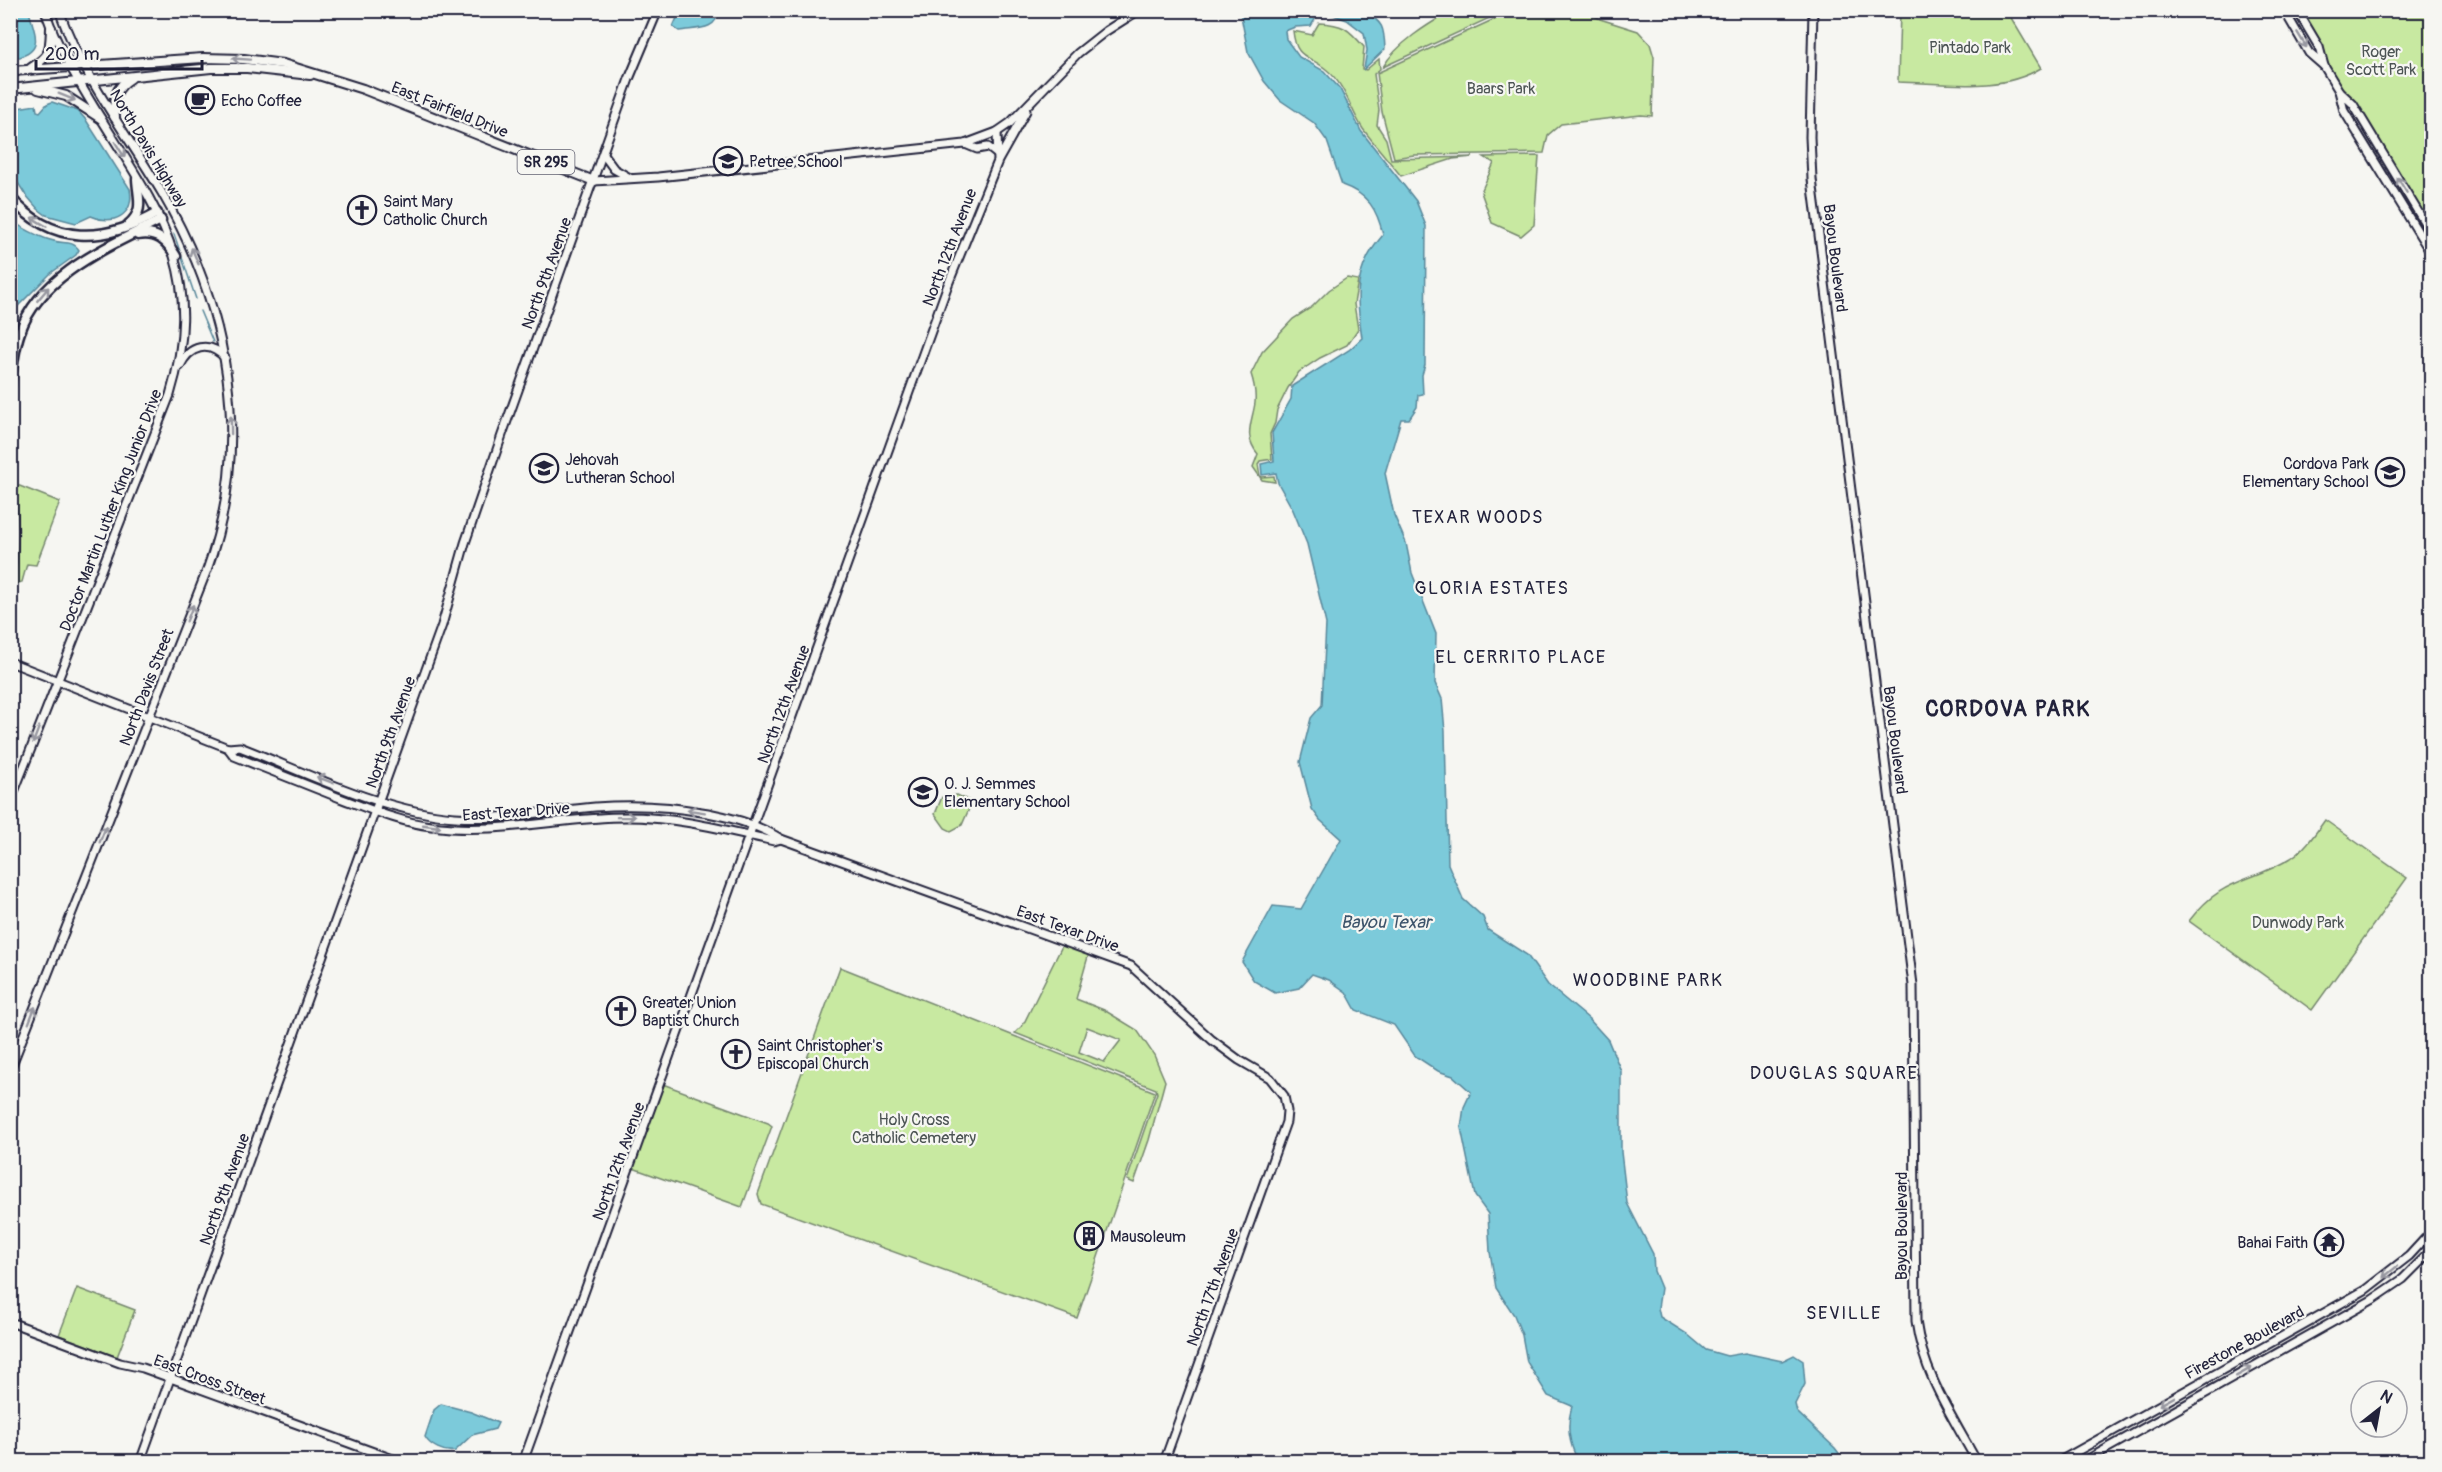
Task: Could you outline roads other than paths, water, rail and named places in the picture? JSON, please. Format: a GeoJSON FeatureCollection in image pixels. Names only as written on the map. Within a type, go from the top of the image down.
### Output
{"type":"FeatureCollection","features":[{"type":"Feature","properties":{"kind":"highway"},"geometry":{"type":"LineString","coordinates":[[115,231],[128,224],[139,213],[137,179]]}},
{"type":"Feature","properties":{"kind":"highway"},"geometry":{"type":"LineString","coordinates":[[10,197],[35,221],[52,229],[85,236],[115,231],[159,217]]}},
{"type":"Feature","properties":{"kind":"highway"},"geometry":{"type":"LineString","coordinates":[[10,386],[13,358],[20,332],[28,314],[42,294],[69,270],[131,236],[159,217]]}},
{"type":"Feature","properties":{"kind":"highway"},"geometry":{"type":"LineString","coordinates":[[131,236],[143,234],[156,236],[169,245],[176,256]]}},
{"type":"Feature","properties":{"kind":"main road","name":"North Davis Highway"},"geometry":{"type":"LineString","coordinates":[[45,10],[51,28],[71,68],[159,217]]}},
{"type":"Feature","properties":{"kind":"main road","name":"North Davis Highway"},"geometry":{"type":"LineString","coordinates":[[59,10],[85,67],[174,214],[190,246],[211,301]]}},
{"type":"Feature","properties":{"kind":"main road","name":"North 9th Avenue"},"geometry":{"type":"LineString","coordinates":[[140,1461],[441,628],[465,543],[492,464],[639,52],[658,10]]}},
{"type":"Feature","properties":{"kind":"main road"},"geometry":{"type":"LineString","coordinates":[[997,132],[1010,123],[1078,53],[1106,31],[1139,10]]}},
{"type":"Feature","properties":{"kind":"main road","name":"Bayou Boulevard"},"geometry":{"type":"LineString","coordinates":[[1813,10],[1810,137],[1812,179],[1914,993],[1916,1321],[1922,1355],[1930,1378],[1977,1461]]}},
{"type":"Feature","properties":{"kind":"main road"},"geometry":{"type":"LineString","coordinates":[[2284,10],[2309,53],[2324,66]]}},
{"type":"Feature","properties":{"kind":"main road"},"geometry":{"type":"LineString","coordinates":[[2297,10],[2319,47],[2324,66],[2339,92],[2344,111],[2432,255]]}},
{"type":"Feature","properties":{"kind":"main road"},"geometry":{"type":"LineString","coordinates":[[28,70],[48,55],[51,45],[51,28]]}},
{"type":"Feature","properties":{"kind":"main road","name":"East Fairfield Drive"},"geometry":{"type":"LineString","coordinates":[[12,70],[229,58],[283,64],[363,89],[594,181],[965,144],[997,132]]}},
{"type":"Feature","properties":{"kind":"main road","name":"East Fairfield Drive"},"geometry":{"type":"LineString","coordinates":[[10,89],[211,68],[241,68],[318,75]]}},
{"type":"Feature","properties":{"kind":"main road"},"geometry":{"type":"LineString","coordinates":[[115,117],[116,91],[132,77]]}},
{"type":"Feature","properties":{"kind":"main road"},"geometry":{"type":"LineString","coordinates":[[28,88],[66,96],[100,118]]}},
{"type":"Feature","properties":{"kind":"main road"},"geometry":{"type":"LineString","coordinates":[[2339,92],[2353,104],[2432,235]]}},
{"type":"Feature","properties":{"kind":"main road"},"geometry":{"type":"LineString","coordinates":[[965,144],[977,148],[988,147],[998,158],[1013,137],[1028,105]]}},
{"type":"Feature","properties":{"kind":"main road","name":"North 12th Avenue"},"geometry":{"type":"LineString","coordinates":[[523,1461],[947,287],[998,158],[997,132]]}},
{"type":"Feature","properties":{"kind":"main road"},"geometry":{"type":"LineString","coordinates":[[603,154],[616,172],[632,179]]}},
{"type":"Feature","properties":{"kind":"main road"},"geometry":{"type":"LineString","coordinates":[[159,217],[169,206]]}},
{"type":"Feature","properties":{"kind":"main road"},"geometry":{"type":"LineString","coordinates":[[159,217],[174,214]]}},
{"type":"Feature","properties":{"kind":"main road","name":"Doctor Martin Luther King Junior Drive"},"geometry":{"type":"LineString","coordinates":[[10,802],[175,378],[184,315],[182,285],[176,256],[159,217]]}},
{"type":"Feature","properties":{"kind":"main road","name":"North Davis Street"},"geometry":{"type":"LineString","coordinates":[[10,1070],[207,570],[222,520],[229,476],[232,435],[226,361],[211,301]]}},
{"type":"Feature","properties":{"kind":"main road"},"geometry":{"type":"LineString","coordinates":[[175,378],[188,353],[198,348],[214,349],[226,361]]}},
{"type":"Feature","properties":{"kind":"main road","name":"East Texar Drive"},"geometry":{"type":"LineString","coordinates":[[10,662],[228,748],[240,747],[379,801],[440,815],[486,818],[597,807],[644,806],[696,811],[753,825],[781,839],[1131,966],[1218,1046],[1270,1078],[1284,1096],[1287,1122]]}},
{"type":"Feature","properties":{"kind":"main road","name":"East Texar Drive"},"geometry":{"type":"LineString","coordinates":[[228,748],[234,756],[375,812],[416,824],[454,829],[488,829],[600,818],[648,817],[690,822],[774,842],[781,839]]}},
{"type":"Feature","properties":{"kind":"main road","name":"North 17th Avenue"},"geometry":{"type":"LineString","coordinates":[[1164,1461],[1287,1122]]}},
{"type":"Feature","properties":{"kind":"main road","name":"Firestone Boulevard"},"geometry":{"type":"LineString","coordinates":[[2058,1461],[2365,1290],[2402,1262],[2432,1231]]}},
{"type":"Feature","properties":{"kind":"main road","name":"Firestone Boulevard"},"geometry":{"type":"LineString","coordinates":[[2083,1461],[2372,1300],[2403,1279],[2432,1250]]}},
{"type":"Feature","properties":{"kind":"main road","name":"East Cross Street"},"geometry":{"type":"LineString","coordinates":[[10,1322],[120,1364],[143,1368],[401,1461]]}},
{"type":"Feature","properties":{"kind":"water"},"geometry":{"type":"Polygon","coordinates":[[[10,11],[29,11],[36,42],[30,52],[12,59],[10,57],[10,11]]]}},
{"type":"Feature","properties":{"kind":"water"},"geometry":{"type":"Polygon","coordinates":[[[680,11],[718,11],[717,17],[710,25],[679,31],[673,27],[680,11]]]}},
{"type":"Feature","properties":{"kind":"water","name":"Bayou Texar"},"geometry":{"type":"Polygon","coordinates":[[[1240,11],[1364,11],[1379,22],[1383,30],[1385,49],[1364,69],[1367,50],[1364,33],[1347,20],[1325,12],[1317,16],[1311,26],[1295,27],[1285,31],[1286,39],[1299,57],[1324,71],[1340,89],[1361,131],[1416,201],[1426,226],[1423,394],[1418,395],[1417,407],[1409,419],[1401,419],[1385,473],[1394,515],[1406,543],[1412,573],[1436,634],[1435,683],[1442,699],[1445,731],[1448,864],[1463,899],[1483,917],[1488,930],[1527,955],[1548,985],[1589,1019],[1608,1040],[1621,1071],[1621,1152],[1627,1203],[1653,1254],[1654,1271],[1661,1288],[1658,1308],[1660,1317],[1687,1334],[1706,1350],[1727,1356],[1745,1353],[1782,1361],[1794,1355],[1803,1361],[1805,1384],[1795,1404],[1797,1412],[1835,1448],[1845,1461],[1578,1461],[1569,1435],[1572,1406],[1548,1396],[1527,1362],[1522,1335],[1514,1315],[1496,1288],[1490,1252],[1488,1214],[1475,1196],[1461,1128],[1464,1107],[1471,1092],[1453,1076],[1438,1071],[1415,1056],[1394,1025],[1356,1010],[1346,992],[1329,980],[1312,974],[1299,988],[1275,993],[1254,981],[1242,962],[1273,906],[1301,909],[1341,839],[1320,820],[1312,809],[1300,762],[1311,718],[1322,705],[1326,624],[1307,544],[1293,510],[1278,483],[1276,473],[1262,475],[1261,464],[1274,461],[1272,433],[1291,399],[1292,386],[1349,350],[1362,338],[1359,284],[1366,260],[1383,235],[1378,217],[1370,204],[1359,193],[1342,185],[1327,141],[1314,123],[1280,100],[1264,81],[1248,52],[1240,11]]]}},
{"type":"Feature","properties":{"kind":"water"},"geometry":{"type":"Polygon","coordinates":[[[52,102],[78,111],[130,189],[129,206],[120,216],[107,220],[91,216],[76,223],[46,215],[38,209],[18,183],[11,156],[11,109],[36,105],[37,111],[40,112],[52,102]]]}},
{"type":"Feature","properties":{"kind":"water"},"geometry":{"type":"Polygon","coordinates":[[[11,221],[42,238],[71,244],[79,250],[76,255],[51,273],[18,306],[11,302],[11,221]]]}},
{"type":"Feature","properties":{"kind":"water"},"geometry":{"type":"Polygon","coordinates":[[[441,1404],[471,1412],[498,1423],[495,1429],[472,1435],[455,1451],[442,1450],[425,1437],[434,1410],[441,1404]]]}},
{"type":"Feature","properties":{"kind":"waterway"},"geometry":{"type":"LineString","coordinates":[[174,234],[196,299]]}},
{"type":"Feature","properties":{"kind":"waterway"},"geometry":{"type":"LineString","coordinates":[[200,311],[213,342]]}},
{"type":"Feature","properties":{"kind":"place","name":"Echo Coffee"},"geometry":{"type":"Point","coordinates":[200,100]}},
{"type":"Feature","properties":{"kind":"place","name":"Petree School"},"geometry":{"type":"Point","coordinates":[728,161]}},
{"type":"Feature","properties":{"kind":"place","name":"Saint Mary Catholic Church"},"geometry":{"type":"Point","coordinates":[362,210]}},
{"type":"Feature","properties":{"kind":"place","name":"Jehovah Lutheran School"},"geometry":{"type":"Point","coordinates":[544,468]}},
{"type":"Feature","properties":{"kind":"place","name":"Cordova Park Elementary School"},"geometry":{"type":"Point","coordinates":[2390,472]}},
{"type":"Feature","properties":{"kind":"place","name":"O. J. Semmes Elementary School"},"geometry":{"type":"Point","coordinates":[923,792]}},
{"type":"Feature","properties":{"kind":"place","name":"Greater Union Baptist Church"},"geometry":{"type":"Point","coordinates":[621,1011]}},
{"type":"Feature","properties":{"kind":"place","name":"Saint Christopher's Episcopal Church"},"geometry":{"type":"Point","coordinates":[736,1054]}},
{"type":"Feature","properties":{"kind":"place","name":"Mausoleum"},"geometry":{"type":"Point","coordinates":[1089,1236]}},
{"type":"Feature","properties":{"kind":"place","name":"Bahai Faith"},"geometry":{"type":"Point","coordinates":[2329,1242]}},
{"type":"Feature","properties":{"kind":"district","name":"TEXAR WOODS"},"geometry":{"type":"Point","coordinates":[1478,517]}},
{"type":"Feature","properties":{"kind":"district","name":"GLORIA ESTATES"},"geometry":{"type":"Point","coordinates":[1492,588]}},
{"type":"Feature","properties":{"kind":"district","name":"EL CERRITO PLACE"},"geometry":{"type":"Point","coordinates":[1521,657]}},
{"type":"Feature","properties":{"kind":"district","name":"CORDOVA PARK"},"geometry":{"type":"Point","coordinates":[2008,708]}},
{"type":"Feature","properties":{"kind":"district","name":"WOODBINE PARK"},"geometry":{"type":"Point","coordinates":[1648,980]}},
{"type":"Feature","properties":{"kind":"district","name":"DOUGLAS SQUARE"},"geometry":{"type":"Point","coordinates":[1834,1073]}},
{"type":"Feature","properties":{"kind":"district","name":"SEVILLE"},"geometry":{"type":"Point","coordinates":[1844,1313]}},
{"type":"Feature","properties":{"kind":"park label","name":"Pintado Park"},"geometry":{"type":"Point","coordinates":[1970,47]}},
{"type":"Feature","properties":{"kind":"park label","name":"Roger Scott Park"},"geometry":{"type":"Point","coordinates":[2381,60]}},
{"type":"Feature","properties":{"kind":"park label","name":"Baars Park"},"geometry":{"type":"Point","coordinates":[1501,88]}},
{"type":"Feature","properties":{"kind":"park label","name":"Dunwody Park"},"geometry":{"type":"Point","coordinates":[2298,922]}},
{"type":"Feature","properties":{"kind":"park label","name":"Holy Cross Catholic Cemetery"},"geometry":{"type":"Point","coordinates":[914,1128]}}]}
